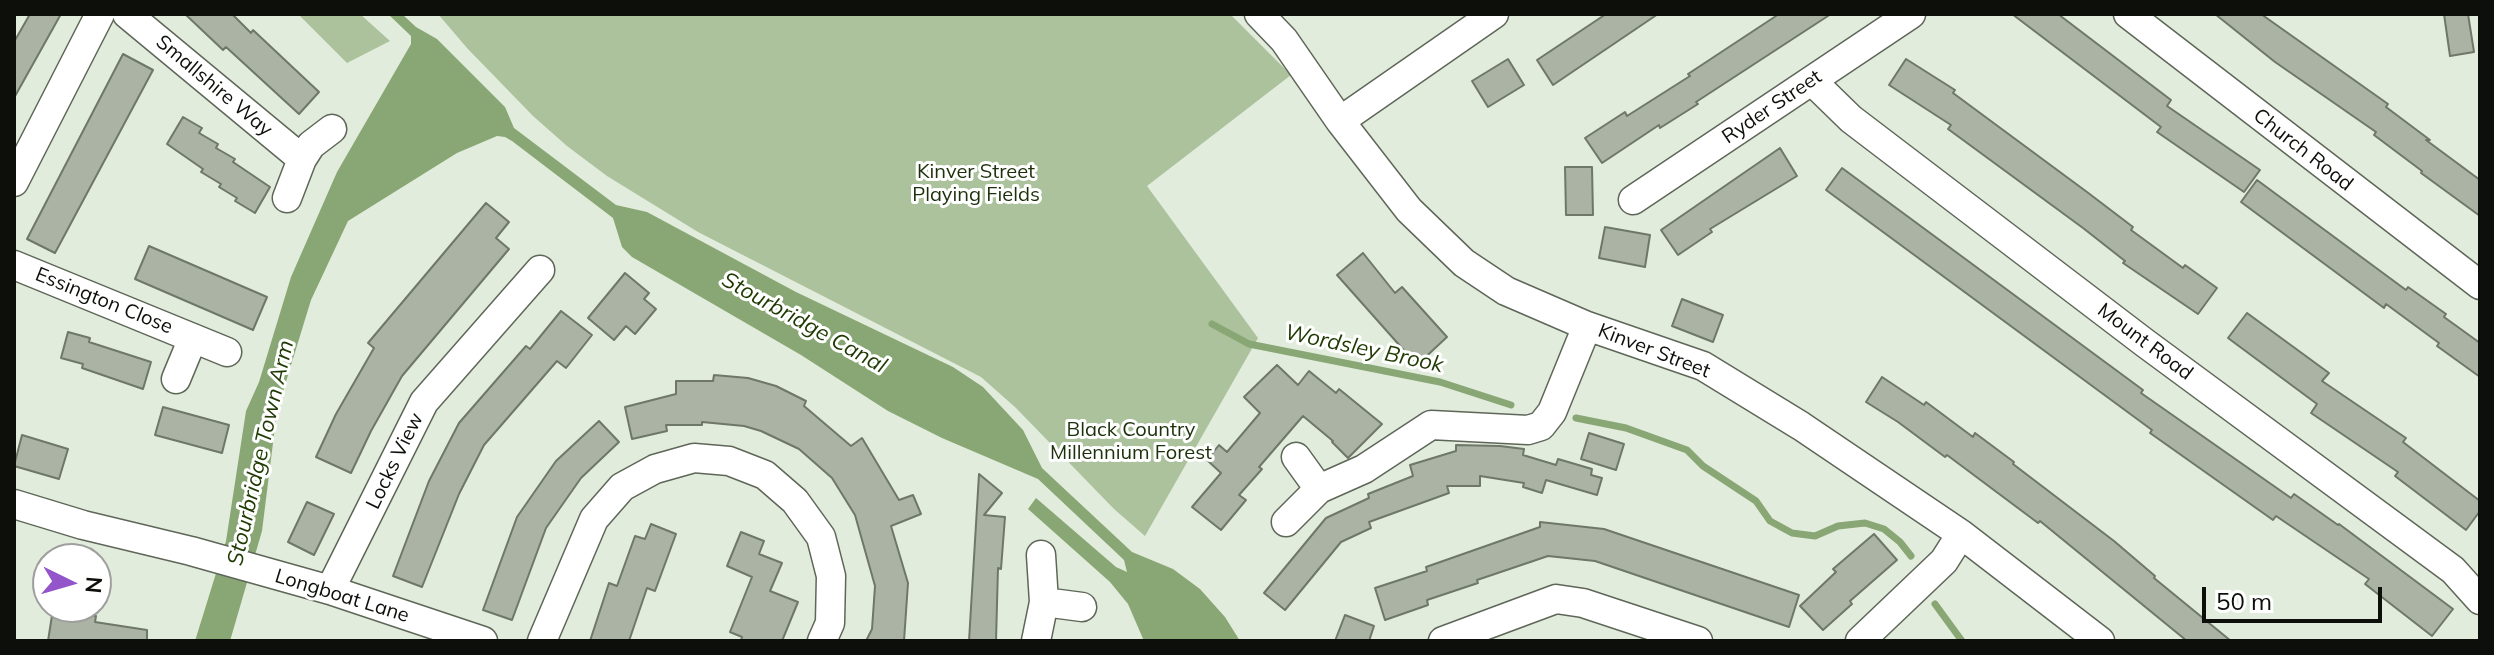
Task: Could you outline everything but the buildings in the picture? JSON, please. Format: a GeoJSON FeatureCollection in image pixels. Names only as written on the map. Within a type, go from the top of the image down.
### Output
{"type":"FeatureCollection","features":[{"type":"Feature","properties":{"kind":"street"},"geometry":{"type":"LineString","coordinates":[[14,182],[100,14]]}},
{"type":"Feature","properties":{"kind":"street","name":"Smallshire Way"},"geometry":{"type":"LineString","coordinates":[[127,14],[302,159]]}},
{"type":"Feature","properties":{"kind":"street","name":"Kinver Street"},"geometry":{"type":"LineString","coordinates":[[1259,14],[1284,40],[1340,121],[1409,210],[1464,263],[1506,291],[1587,326],[1703,366],[1801,426],[1961,534],[2100,641]]}},
{"type":"Feature","properties":{"kind":"street"},"geometry":{"type":"LineString","coordinates":[[1340,121],[1494,14]]}},
{"type":"Feature","properties":{"kind":"street","name":"Ryder Street"},"geometry":{"type":"LineString","coordinates":[[1633,200],[1911,14]]}},
{"type":"Feature","properties":{"kind":"street","name":"Church Road"},"geometry":{"type":"LineString","coordinates":[[2128,14],[2480,285]]}},
{"type":"Feature","properties":{"kind":"street","name":"Mount Road"},"geometry":{"type":"LineString","coordinates":[[1812,81],[1851,119],[2145,343],[2453,570],[2480,600]]}},
{"type":"Feature","properties":{"kind":"street"},"geometry":{"type":"LineString","coordinates":[[287,198],[302,159],[311,145],[332,129]]}},
{"type":"Feature","properties":{"kind":"street","name":"Essington Close"},"geometry":{"type":"LineString","coordinates":[[14,265],[227,352]]}},
{"type":"Feature","properties":{"kind":"street","name":"Locks View"},"geometry":{"type":"LineString","coordinates":[[330,590],[424,402],[540,270]]}},
{"type":"Feature","properties":{"kind":"street"},"geometry":{"type":"LineString","coordinates":[[1286,522],[1319,489],[1364,469],[1431,425],[1528,430],[1541,426],[1552,412],[1587,326]]}},
{"type":"Feature","properties":{"kind":"street","name":"Essington Close"},"geometry":{"type":"LineString","coordinates":[[176,379],[193,338]]}},
{"type":"Feature","properties":{"kind":"street"},"geometry":{"type":"LineString","coordinates":[[1296,457],[1319,489]]}},
{"type":"Feature","properties":{"kind":"street"},"geometry":{"type":"LineString","coordinates":[[542,641],[594,519],[622,487],[655,469],[694,458],[729,461],[765,475],[795,501],[821,537],[831,576],[830,623],[822,641]]}},
{"type":"Feature","properties":{"kind":"street","name":"Longboat Lane"},"geometry":{"type":"LineString","coordinates":[[14,504],[330,590],[483,641]]}},
{"type":"Feature","properties":{"kind":"street"},"geometry":{"type":"LineString","coordinates":[[1860,641],[1944,561],[1961,534]]}},
{"type":"Feature","properties":{"kind":"street"},"geometry":{"type":"LineString","coordinates":[[1036,641],[1044,602],[1041,555]]}},
{"type":"Feature","properties":{"kind":"street"},"geometry":{"type":"LineString","coordinates":[[1443,641],[1556,599],[1583,603],[1698,641]]}},
{"type":"Feature","properties":{"kind":"street"},"geometry":{"type":"LineString","coordinates":[[1044,602],[1082,607]]}},
{"type":"Feature","properties":{"kind":"green space"},"geometry":{"type":"Polygon","coordinates":[[[298,14],[360,14],[390,41],[347,63],[298,14]]]}},
{"type":"Feature","properties":{"kind":"green space","name":"Kinver Street Playing Fields"},"geometry":{"type":"Polygon","coordinates":[[[438,14],[1230,14],[1291,75],[1147,186],[1258,338],[1145,536],[981,377],[698,232],[607,176],[533,116],[438,14]]]}},
{"type":"Feature","properties":{"kind":"water"},"geometry":{"type":"Polygon","coordinates":[[[388,14],[402,14],[416,27],[437,39],[505,107],[514,128],[616,205],[647,212],[796,292],[953,367],[983,387],[1023,430],[1042,468],[1132,552],[1173,569],[1200,589],[1225,617],[1240,641],[1144,641],[1128,604],[1110,582],[1028,509],[1036,498],[1116,567],[1127,572],[1124,560],[1038,479],[888,411],[801,355],[632,257],[622,247],[613,218],[512,141],[497,136],[457,153],[348,221],[311,300],[277,411],[262,531],[230,641],[195,641],[226,541],[246,411],[259,382],[291,277],[337,172],[411,44],[411,36],[388,14]]]}},
{"type":"Feature","properties":{"kind":"waterway","name":"Wordsley Brook"},"geometry":{"type":"LineString","coordinates":[[1212,324],[1249,344],[1440,382],[1511,405]]}},
{"type":"Feature","properties":{"kind":"waterway","name":"Wordsley Brook"},"geometry":{"type":"LineString","coordinates":[[1576,418],[1626,428],[1687,450],[1703,466],[1756,501],[1770,521],[1792,533],[1815,536],[1838,526],[1865,523],[1884,529],[1911,556]]}},
{"type":"Feature","properties":{"kind":"waterway","name":"Wordsley Brook"},"geometry":{"type":"LineString","coordinates":[[1935,604],[1962,641]]}},
{"type":"Feature","properties":{"kind":"water label","name":"Stourbridge Canal"},"geometry":{"type":"Point","coordinates":[804,323]}},
{"type":"Feature","properties":{"kind":"water label","name":"Stourbridge Town Arm"},"geometry":{"type":"Point","coordinates":[261,453]}},
{"type":"Feature","properties":{"kind":"park label","name":"Black Country Millennium Forest"},"geometry":{"type":"Point","coordinates":[1131,442]}}]}
